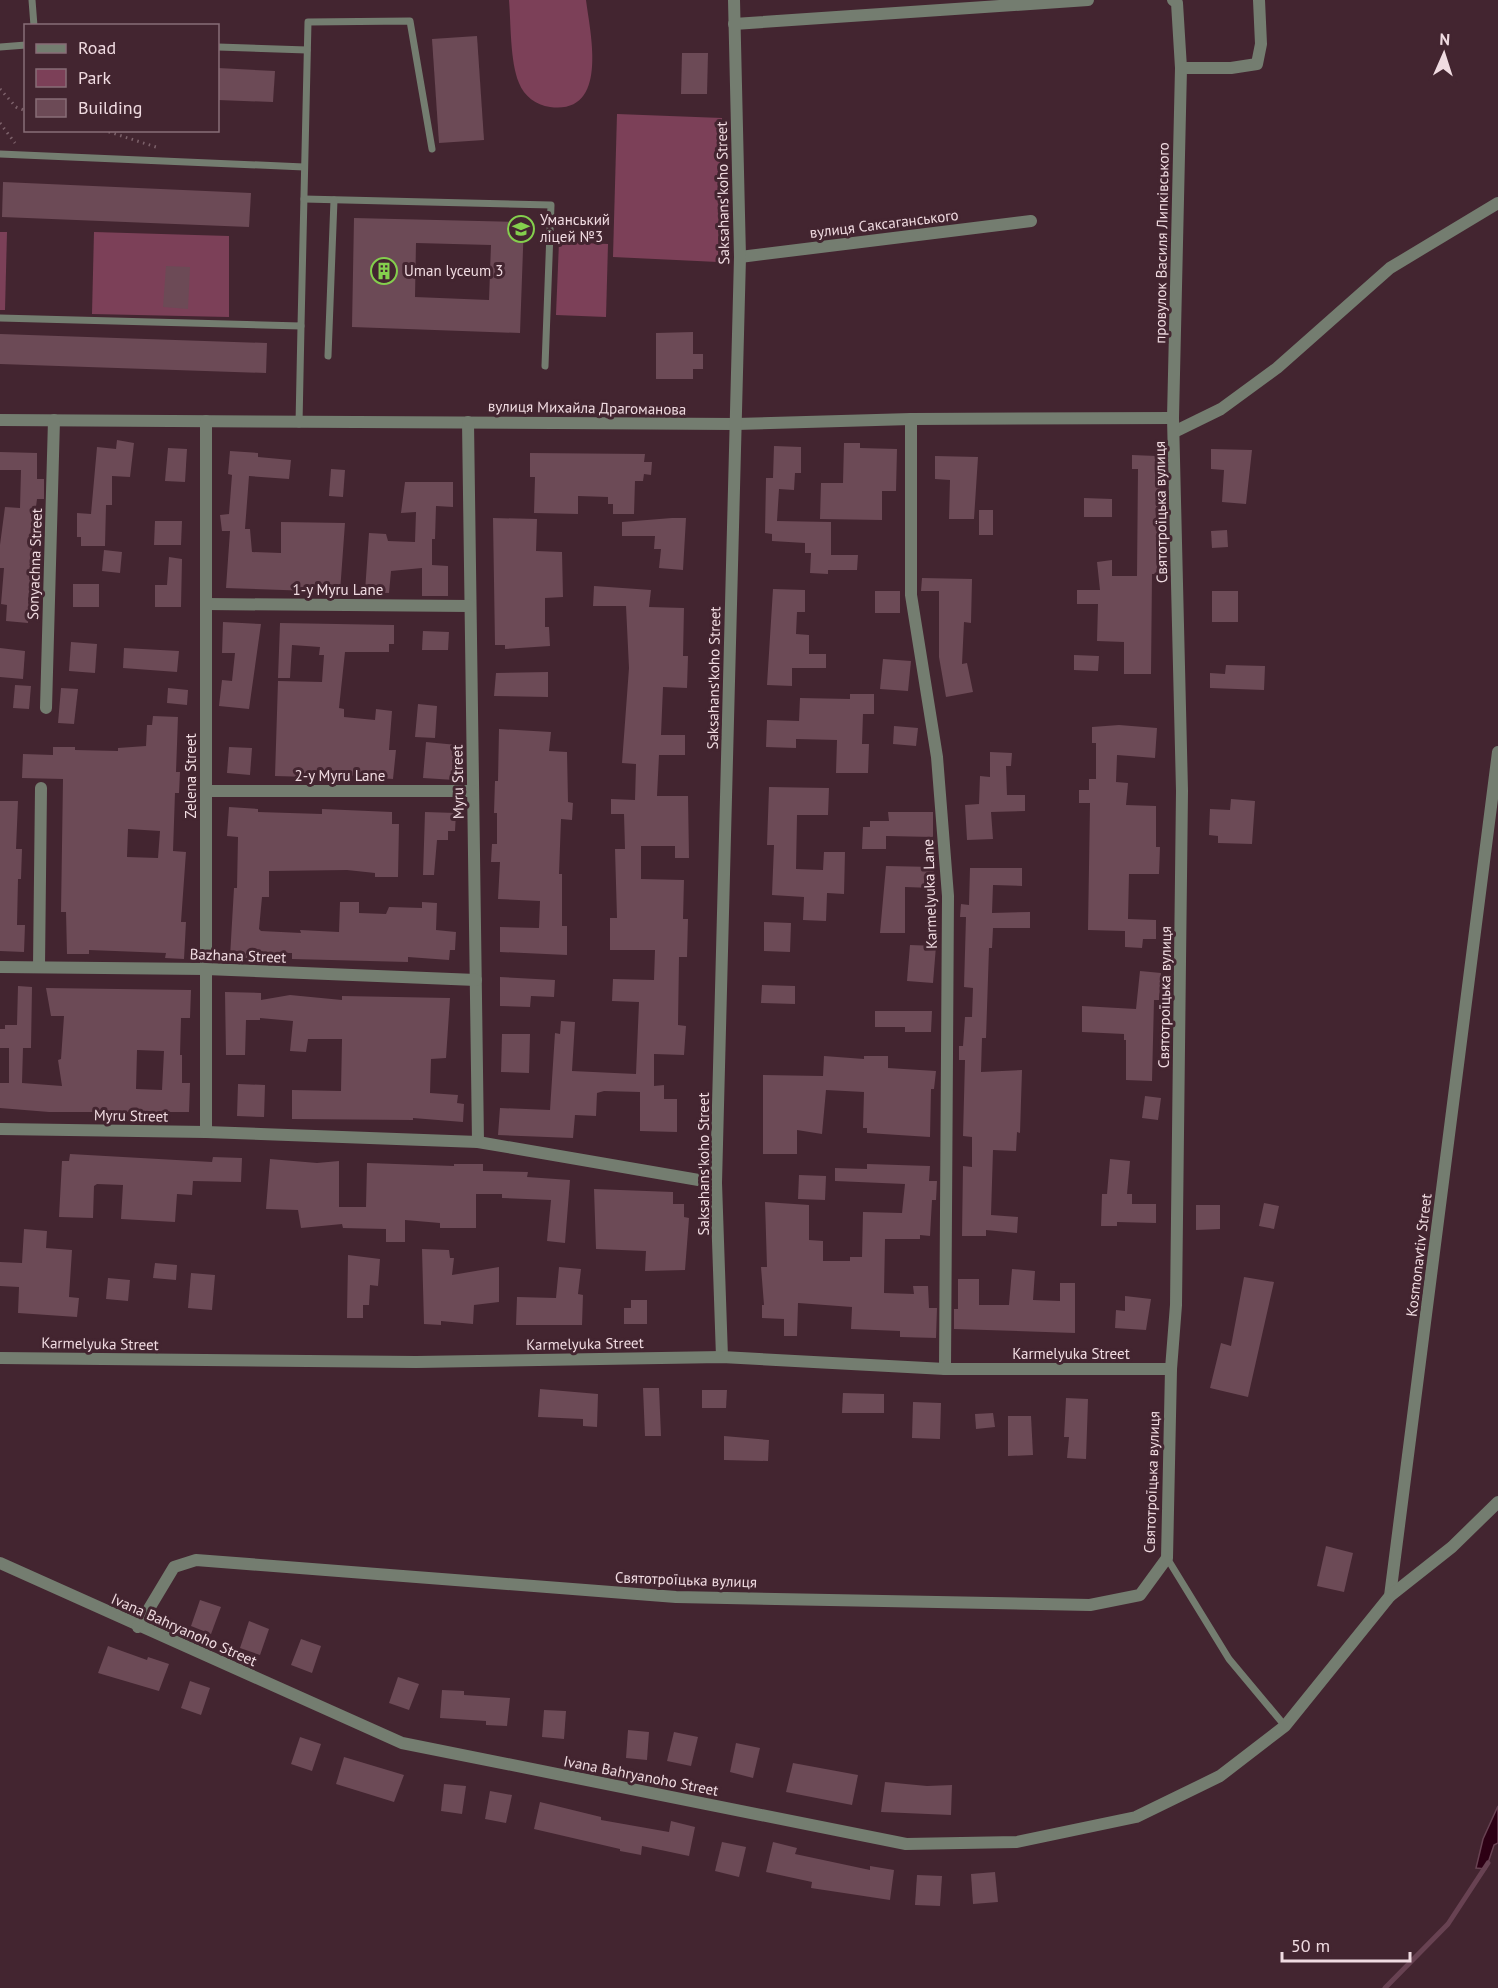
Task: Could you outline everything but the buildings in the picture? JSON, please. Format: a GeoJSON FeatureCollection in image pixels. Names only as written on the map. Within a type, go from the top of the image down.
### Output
{"type":"FeatureCollection","features":[{"type":"Feature","properties":{"kind":"street","name":"Saksahansʹkoho Street"},"geometry":{"type":"LineString","coordinates":[[722,1357],[716,1183],[740,257],[734,0]]}},
{"type":"Feature","properties":{"kind":"street"},"geometry":{"type":"LineString","coordinates":[[734,24],[1088,0]]}},
{"type":"Feature","properties":{"kind":"street"},"geometry":{"type":"LineString","coordinates":[[1180,68],[1231,68],[1257,64],[1261,44],[1260,0]]}},
{"type":"Feature","properties":{"kind":"street","name":"провулок Василя Липківського"},"geometry":{"type":"LineString","coordinates":[[1173,418],[1180,68],[1175,2]]}},
{"type":"Feature","properties":{"kind":"street","name":"Святотроїцька вулиця"},"geometry":{"type":"LineString","coordinates":[[1174,432],[1221,409],[1277,368],[1390,268],[1498,203]]}},
{"type":"Feature","properties":{"kind":"street","name":"вулиця Саксаганського"},"geometry":{"type":"LineString","coordinates":[[740,257],[1031,221]]}},
{"type":"Feature","properties":{"kind":"street","name":"вулиця Михайла Драгоманова"},"geometry":{"type":"LineString","coordinates":[[0,420],[299,424],[468,422],[736,424],[911,419],[1173,418]]}},
{"type":"Feature","properties":{"kind":"street","name":"Святотроїцька вулиця"},"geometry":{"type":"LineString","coordinates":[[138,1626],[174,1567],[196,1560],[676,1597],[1090,1605],[1140,1595],[1167,1558],[1171,1369],[1176,1305],[1182,791],[1173,418]]}},
{"type":"Feature","properties":{"kind":"street","name":"Karmelyuka Lane"},"geometry":{"type":"LineString","coordinates":[[911,419],[911,595],[938,757],[948,896],[945,1369]]}},
{"type":"Feature","properties":{"kind":"street","name":"Sonyachna Street"},"geometry":{"type":"LineString","coordinates":[[46,708],[54,420]]}},
{"type":"Feature","properties":{"kind":"street","name":"Zelena Street"},"geometry":{"type":"LineString","coordinates":[[206,421],[206,1131]]}},
{"type":"Feature","properties":{"kind":"street","name":"Myru Street"},"geometry":{"type":"LineString","coordinates":[[468,422],[478,1142]]}},
{"type":"Feature","properties":{"kind":"street","name":"1-y Myru Lane"},"geometry":{"type":"LineString","coordinates":[[206,604],[470,606]]}},
{"type":"Feature","properties":{"kind":"street","name":"Kosmonavtiv Street"},"geometry":{"type":"LineString","coordinates":[[1390,1596],[1498,752]]}},
{"type":"Feature","properties":{"kind":"street"},"geometry":{"type":"LineString","coordinates":[[39,966],[40,788]]}},
{"type":"Feature","properties":{"kind":"street","name":"2-y Myru Lane"},"geometry":{"type":"LineString","coordinates":[[206,791],[473,790]]}},
{"type":"Feature","properties":{"kind":"street","name":"Bazhana Street"},"geometry":{"type":"LineString","coordinates":[[0,967],[206,969],[476,980]]}},
{"type":"Feature","properties":{"kind":"street","name":"Myru Street"},"geometry":{"type":"LineString","coordinates":[[0,1129],[206,1131],[478,1142],[716,1183]]}},
{"type":"Feature","properties":{"kind":"street","name":"Karmelyuka Street"},"geometry":{"type":"LineString","coordinates":[[0,1358],[416,1362],[722,1357],[945,1369],[1171,1369]]}},
{"type":"Feature","properties":{"kind":"street"},"geometry":{"type":"LineString","coordinates":[[1285,1726],[1390,1596],[1452,1547],[1498,1502]]}},
{"type":"Feature","properties":{"kind":"street","name":"Ivana Bahryanoho Street"},"geometry":{"type":"LineString","coordinates":[[0,1563],[402,1743],[906,1844],[1017,1842],[1136,1817],[1220,1776],[1285,1726]]}},
{"type":"Feature","properties":{"kind":"lane"},"geometry":{"type":"LineString","coordinates":[[32,0],[34,24]]}},
{"type":"Feature","properties":{"kind":"lane"},"geometry":{"type":"LineString","coordinates":[[299,424],[308,22],[410,21],[432,149]]}},
{"type":"Feature","properties":{"kind":"lane"},"geometry":{"type":"LineString","coordinates":[[0,47],[24,45]]}},
{"type":"Feature","properties":{"kind":"lane"},"geometry":{"type":"LineString","coordinates":[[219,47],[307,50]]}},
{"type":"Feature","properties":{"kind":"lane"},"geometry":{"type":"LineString","coordinates":[[0,154],[304,166]]}},
{"type":"Feature","properties":{"kind":"lane"},"geometry":{"type":"LineString","coordinates":[[304,199],[551,205],[545,366]]}},
{"type":"Feature","properties":{"kind":"lane"},"geometry":{"type":"LineString","coordinates":[[328,356],[334,200]]}},
{"type":"Feature","properties":{"kind":"lane"},"geometry":{"type":"LineString","coordinates":[[0,318],[301,326]]}},
{"type":"Feature","properties":{"kind":"lane"},"geometry":{"type":"LineString","coordinates":[[1167,1558],[1229,1659],[1285,1726]]}},
{"type":"Feature","properties":{"kind":"path"},"geometry":{"type":"LineString","coordinates":[[0,89],[16,107],[24,110]]}},
{"type":"Feature","properties":{"kind":"green space"},"geometry":{"type":"Polygon","coordinates":[[[509,0],[586,0],[592,68],[589,85],[582,98],[569,106],[550,107],[535,102],[524,92],[514,64],[509,0]]]}},
{"type":"Feature","properties":{"kind":"green space"},"geometry":{"type":"Polygon","coordinates":[[[617,114],[722,118],[718,262],[613,257],[617,114]]]}},
{"type":"Feature","properties":{"kind":"green space"},"geometry":{"type":"Polygon","coordinates":[[[0,232],[7,232],[5,310],[0,310],[0,232]]]}},
{"type":"Feature","properties":{"kind":"green space"},"geometry":{"type":"Polygon","coordinates":[[[94,232],[229,236],[229,317],[92,314],[94,232]]]}},
{"type":"Feature","properties":{"kind":"green space"},"geometry":{"type":"Polygon","coordinates":[[[559,242],[608,244],[606,317],[556,315],[559,242]]]}},
{"type":"Feature","properties":{"kind":"shaded area"},"geometry":{"type":"Polygon","coordinates":[[[1498,1806],[1498,1843],[1494,1845],[1486,1869],[1476,1868],[1483,1839],[1498,1806]]]}},
{"type":"Feature","properties":{"kind":"waterway"},"geometry":{"type":"LineString","coordinates":[[1385,1988],[1448,1924],[1488,1863]]}},
{"type":"Feature","properties":{"kind":"place","name":"Уманський ліцей №3"},"geometry":{"type":"Point","coordinates":[521,229]}},
{"type":"Feature","properties":{"kind":"place","name":"Uman lyceum 3"},"geometry":{"type":"Point","coordinates":[384,271]}}]}
